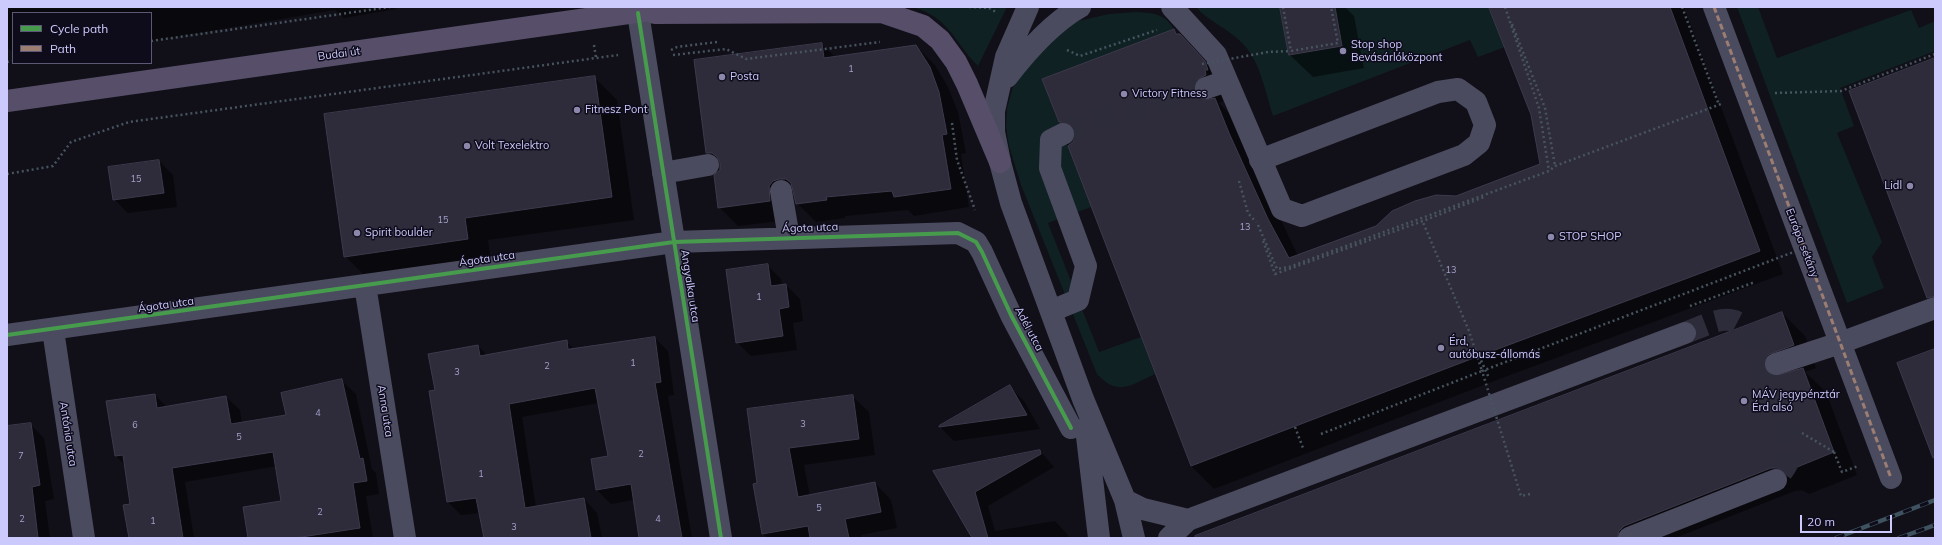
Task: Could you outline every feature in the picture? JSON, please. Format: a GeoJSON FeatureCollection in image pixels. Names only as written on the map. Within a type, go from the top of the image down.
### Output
{"type":"FeatureCollection","features":[{"type":"Feature","properties":{"kind":"main road","name":"Budai út"},"geometry":{"type":"LineString","coordinates":[[7,101],[638,13],[671,7]]}},
{"type":"Feature","properties":{"kind":"main road"},"geometry":{"type":"LineString","coordinates":[[638,13],[882,12],[923,26],[940,40],[956,62],[967,84],[1000,162]]}},
{"type":"Feature","properties":{"kind":"street"},"geometry":{"type":"LineString","coordinates":[[1028,7],[1006,57],[994,111],[994,132],[1011,203],[1082,399],[1124,500],[1134,538]]}},
{"type":"Feature","properties":{"kind":"street"},"geometry":{"type":"LineString","coordinates":[[1000,86],[1024,54],[1071,12],[1080,7]]}},
{"type":"Feature","properties":{"kind":"street"},"geometry":{"type":"LineString","coordinates":[[1172,7],[1216,55],[1260,160],[1282,209],[1302,216],[1464,155],[1479,143],[1484,125],[1476,102],[1458,89],[1438,92],[1260,160]]}},
{"type":"Feature","properties":{"kind":"street","name":"Európa sétány"},"geometry":{"type":"LineString","coordinates":[[1714,7],[1891,478]]}},
{"type":"Feature","properties":{"kind":"street","name":"Angyalka utca"},"geometry":{"type":"LineString","coordinates":[[638,13],[721,538]]}},
{"type":"Feature","properties":{"kind":"street"},"geometry":{"type":"LineString","coordinates":[[1206,88],[1227,81]]}},
{"type":"Feature","properties":{"kind":"street"},"geometry":{"type":"LineString","coordinates":[[1051,311],[1078,300],[1086,266],[1050,168],[1051,140],[1063,134]]}},
{"type":"Feature","properties":{"kind":"street"},"geometry":{"type":"LineString","coordinates":[[663,173],[708,165]]}},
{"type":"Feature","properties":{"kind":"street"},"geometry":{"type":"LineString","coordinates":[[781,191],[789,238]]}},
{"type":"Feature","properties":{"kind":"street","name":"Ágota utca"},"geometry":{"type":"LineString","coordinates":[[7,335],[53,330],[674,242],[958,232],[967,236]]}},
{"type":"Feature","properties":{"kind":"street","name":"Adél utca"},"geometry":{"type":"LineString","coordinates":[[967,236],[976,242],[982,252],[1011,316],[1071,428]]}},
{"type":"Feature","properties":{"kind":"street","name":"Anna utca"},"geometry":{"type":"LineString","coordinates":[[365,285],[404,538]]}},
{"type":"Feature","properties":{"kind":"street"},"geometry":{"type":"LineString","coordinates":[[1776,364],[1840,343],[1935,308]]}},
{"type":"Feature","properties":{"kind":"street","name":"Antónia utca"},"geometry":{"type":"LineString","coordinates":[[53,330],[84,538]]}},
{"type":"Feature","properties":{"kind":"street"},"geometry":{"type":"LineString","coordinates":[[1169,538],[1188,520],[1685,333]]}},
{"type":"Feature","properties":{"kind":"street"},"geometry":{"type":"LineString","coordinates":[[1082,399],[1099,538]]}},
{"type":"Feature","properties":{"kind":"street"},"geometry":{"type":"LineString","coordinates":[[1629,538],[1776,480]]}},
{"type":"Feature","properties":{"kind":"street"},"geometry":{"type":"LineString","coordinates":[[1124,500],[1143,509],[1188,520]]}},
{"type":"Feature","properties":{"kind":"path"},"geometry":{"type":"LineString","coordinates":[[152,41],[390,7]]}},
{"type":"Feature","properties":{"kind":"path"},"geometry":{"type":"LineString","coordinates":[[1283,7],[1291,51]]}},
{"type":"Feature","properties":{"kind":"path"},"geometry":{"type":"LineString","coordinates":[[1202,64],[1268,52],[1291,51],[1338,43],[1331,7]]}},
{"type":"Feature","properties":{"kind":"path"},"geometry":{"type":"LineString","coordinates":[[1505,7],[1544,108],[1555,166]]}},
{"type":"Feature","properties":{"kind":"path"},"geometry":{"type":"LineString","coordinates":[[1505,7],[1539,108],[1549,171]]}},
{"type":"Feature","properties":{"kind":"path"},"geometry":{"type":"LineString","coordinates":[[1682,7],[1718,105],[1746,94],[1841,91],[1935,54]]}},
{"type":"Feature","properties":{"kind":"path"},"geometry":{"type":"LineString","coordinates":[[674,55],[726,49],[746,59],[881,41]]}},
{"type":"Feature","properties":{"kind":"path"},"geometry":{"type":"LineString","coordinates":[[7,174],[54,166],[71,142],[129,122],[644,51]]}},
{"type":"Feature","properties":{"kind":"path"},"geometry":{"type":"LineString","coordinates":[[952,118],[957,160],[976,214],[966,216],[967,236]]}},
{"type":"Feature","properties":{"kind":"path"},"geometry":{"type":"LineString","coordinates":[[1237,176],[1248,213],[1257,222]]}},
{"type":"Feature","properties":{"kind":"path"},"geometry":{"type":"LineString","coordinates":[[1421,218],[1490,382]]}},
{"type":"Feature","properties":{"kind":"path"},"geometry":{"type":"LineString","coordinates":[[1432,244],[1441,266]]}},
{"type":"Feature","properties":{"kind":"path"},"geometry":{"type":"LineString","coordinates":[[1321,434],[1804,248]]}},
{"type":"Feature","properties":{"kind":"path"},"geometry":{"type":"LineString","coordinates":[[1478,356],[1521,496],[1530,494]]}},
{"type":"Feature","properties":{"kind":"path"},"geometry":{"type":"LineString","coordinates":[[1802,433],[1834,452],[1842,472],[1861,464]]}},
{"type":"Feature","properties":{"kind":"shaded area"},"geometry":{"type":"Polygon","coordinates":[[[911,7],[1007,7],[978,66],[942,23],[934,16],[911,7]]]}},
{"type":"Feature","properties":{"kind":"shaded area"},"geometry":{"type":"Polygon","coordinates":[[[1196,7],[1489,7],[1505,47],[1478,57],[1470,40],[1273,116],[1261,76],[1247,48],[1235,36],[1206,16],[1196,7]]]}},
{"type":"Feature","properties":{"kind":"shaded area"},"geometry":{"type":"Polygon","coordinates":[[[1737,7],[1758,7],[1777,58],[1911,10],[1919,28],[1935,21],[1935,51],[1840,88],[1854,126],[1837,133],[1882,242],[1872,257],[1884,288],[1847,303],[1737,7]]]}},
{"type":"Feature","properties":{"kind":"shaded area"},"geometry":{"type":"Polygon","coordinates":[[[1137,12],[1149,13],[1163,17],[1174,29],[1042,79],[1091,207],[1048,223],[1099,352],[1141,337],[1155,374],[1132,385],[1118,387],[1105,381],[1097,374],[1021,185],[1009,146],[1006,127],[1007,108],[1013,87],[1037,51],[1074,22],[1109,14],[1137,12]]]}},
{"type":"Feature","properties":{"kind":"building"},"geometry":{"type":"Polygon","coordinates":[[[1280,7],[1335,7],[1342,46],[1289,55],[1280,7]]]}},
{"type":"Feature","properties":{"kind":"building","name":"STOP SHOP"},"geometry":{"type":"Polygon","coordinates":[[[1489,7],[1670,7],[1760,251],[1191,466],[1068,146],[1074,141],[1074,129],[1070,123],[1059,122],[1042,79],[1174,29],[1176,34],[1180,34],[1205,61],[1208,70],[1205,70],[1206,75],[1196,80],[1194,92],[1197,97],[1203,100],[1215,98],[1229,133],[1268,219],[1289,258],[1376,226],[1392,211],[1415,201],[1436,195],[1456,196],[1540,164],[1531,115],[1489,7]]]}},
{"type":"Feature","properties":{"kind":"building"},"geometry":{"type":"Polygon","coordinates":[[[822,43],[824,58],[916,45],[930,67],[939,92],[947,134],[942,135],[951,189],[894,197],[892,191],[826,197],[827,200],[796,204],[791,183],[786,179],[779,179],[773,181],[769,186],[770,201],[718,208],[714,175],[720,170],[720,163],[717,157],[712,153],[706,153],[694,60],[822,43]]]}},
{"type":"Feature","properties":{"kind":"building","name":"Lidl"},"geometry":{"type":"Polygon","coordinates":[[[1935,58],[1935,296],[1927,298],[1849,91],[1935,58]]]}},
{"type":"Feature","properties":{"kind":"building","name":"Volt Texelektro"},"geometry":{"type":"Polygon","coordinates":[[[595,76],[612,197],[465,218],[468,239],[344,257],[324,114],[595,76]]]}},
{"type":"Feature","properties":{"kind":"building"},"geometry":{"type":"Polygon","coordinates":[[[159,160],[164,193],[113,200],[108,167],[159,160]]]}},
{"type":"Feature","properties":{"kind":"building"},"geometry":{"type":"Polygon","coordinates":[[[768,264],[771,286],[786,284],[789,307],[779,309],[783,336],[736,343],[726,270],[768,264]]]}},
{"type":"Feature","properties":{"kind":"building"},"geometry":{"type":"Polygon","coordinates":[[[1782,312],[1794,345],[1767,355],[1764,362],[1764,368],[1768,374],[1774,376],[1803,368],[1834,452],[1785,472],[1778,468],[1771,468],[1624,526],[1619,531],[1617,538],[1195,538],[1195,536],[1782,312]]]}},
{"type":"Feature","properties":{"kind":"building"},"geometry":{"type":"Polygon","coordinates":[[[655,337],[661,382],[655,383],[682,538],[639,538],[631,484],[596,490],[591,459],[608,456],[595,388],[509,404],[525,508],[584,498],[591,538],[484,538],[476,498],[447,502],[429,391],[435,390],[428,354],[478,345],[480,356],[567,340],[568,349],[655,337]]]}},
{"type":"Feature","properties":{"kind":"building"},"geometry":{"type":"Polygon","coordinates":[[[1935,349],[1935,457],[1933,458],[1897,363],[1935,349]]]}},
{"type":"Feature","properties":{"kind":"building"},"geometry":{"type":"Polygon","coordinates":[[[342,379],[360,459],[363,458],[367,481],[353,483],[360,528],[295,538],[248,538],[243,507],[281,501],[273,452],[172,468],[183,538],[129,538],[123,505],[130,504],[123,455],[115,456],[106,401],[155,394],[157,408],[226,396],[231,424],[286,415],[281,393],[342,379]]]}},
{"type":"Feature","properties":{"kind":"building"},"geometry":{"type":"Polygon","coordinates":[[[1010,385],[1027,415],[939,427],[939,426],[1010,385]]]}},
{"type":"Feature","properties":{"kind":"building"},"geometry":{"type":"Polygon","coordinates":[[[853,395],[859,439],[789,448],[798,497],[875,482],[881,512],[845,519],[849,538],[810,538],[808,526],[762,534],[753,484],[757,483],[747,409],[853,395]]]}},
{"type":"Feature","properties":{"kind":"building"},"geometry":{"type":"Polygon","coordinates":[[[31,423],[40,485],[32,487],[38,538],[7,538],[7,426],[31,423]]]}},
{"type":"Feature","properties":{"kind":"building"},"geometry":{"type":"Polygon","coordinates":[[[1040,450],[1041,454],[975,492],[988,538],[972,538],[933,471],[1040,450]]]}},
{"type":"Feature","properties":{"kind":"tunnel"},"geometry":{"type":"LineString","coordinates":[[1063,134],[1075,127],[1206,88]]}},
{"type":"Feature","properties":{"kind":"tunnel"},"geometry":{"type":"LineString","coordinates":[[1685,333],[1715,322],[1732,320],[1740,324],[1747,331],[1754,342],[1782,417],[1790,445],[1791,453],[1789,461],[1776,480]]}},
{"type":"Feature","properties":{"kind":"railway"},"geometry":{"type":"LineString","coordinates":[[1836,538],[1935,500]]}},
{"type":"Feature","properties":{"kind":"railway"},"geometry":{"type":"LineString","coordinates":[[1899,538],[1935,525]]}},
{"type":"Feature","properties":{"kind":"marked path"},"geometry":{"type":"LineString","coordinates":[[1714,7],[1891,478]]}},
{"type":"Feature","properties":{"kind":"cycle path"},"geometry":{"type":"LineString","coordinates":[[638,13],[721,538]]}},
{"type":"Feature","properties":{"kind":"cycle path"},"geometry":{"type":"LineString","coordinates":[[7,335],[674,242],[958,233],[976,242],[982,252],[1011,315],[1071,428]]}},
{"type":"Feature","properties":{"kind":"place","name":"Stop shop Bevásárlóközpont"},"geometry":{"type":"Point","coordinates":[1343,51]}},
{"type":"Feature","properties":{"kind":"place","name":"Posta"},"geometry":{"type":"Point","coordinates":[722,77]}},
{"type":"Feature","properties":{"kind":"place","name":"Victory Fitness"},"geometry":{"type":"Point","coordinates":[1124,94]}},
{"type":"Feature","properties":{"kind":"place","name":"Fitnesz Pont"},"geometry":{"type":"Point","coordinates":[577,110]}},
{"type":"Feature","properties":{"kind":"place","name":"Volt Texelektro"},"geometry":{"type":"Point","coordinates":[467,146]}},
{"type":"Feature","properties":{"kind":"place","name":"Lidl"},"geometry":{"type":"Point","coordinates":[1910,186]}},
{"type":"Feature","properties":{"kind":"place","name":"Spirit boulder"},"geometry":{"type":"Point","coordinates":[357,233]}},
{"type":"Feature","properties":{"kind":"place","name":"STOP SHOP"},"geometry":{"type":"Point","coordinates":[1551,237]}},
{"type":"Feature","properties":{"kind":"place","name":"Érd, autóbusz-állomás"},"geometry":{"type":"Point","coordinates":[1441,348]}},
{"type":"Feature","properties":{"kind":"place","name":"MÁV jegypénztár Érd alsó"},"geometry":{"type":"Point","coordinates":[1744,401]}}]}
